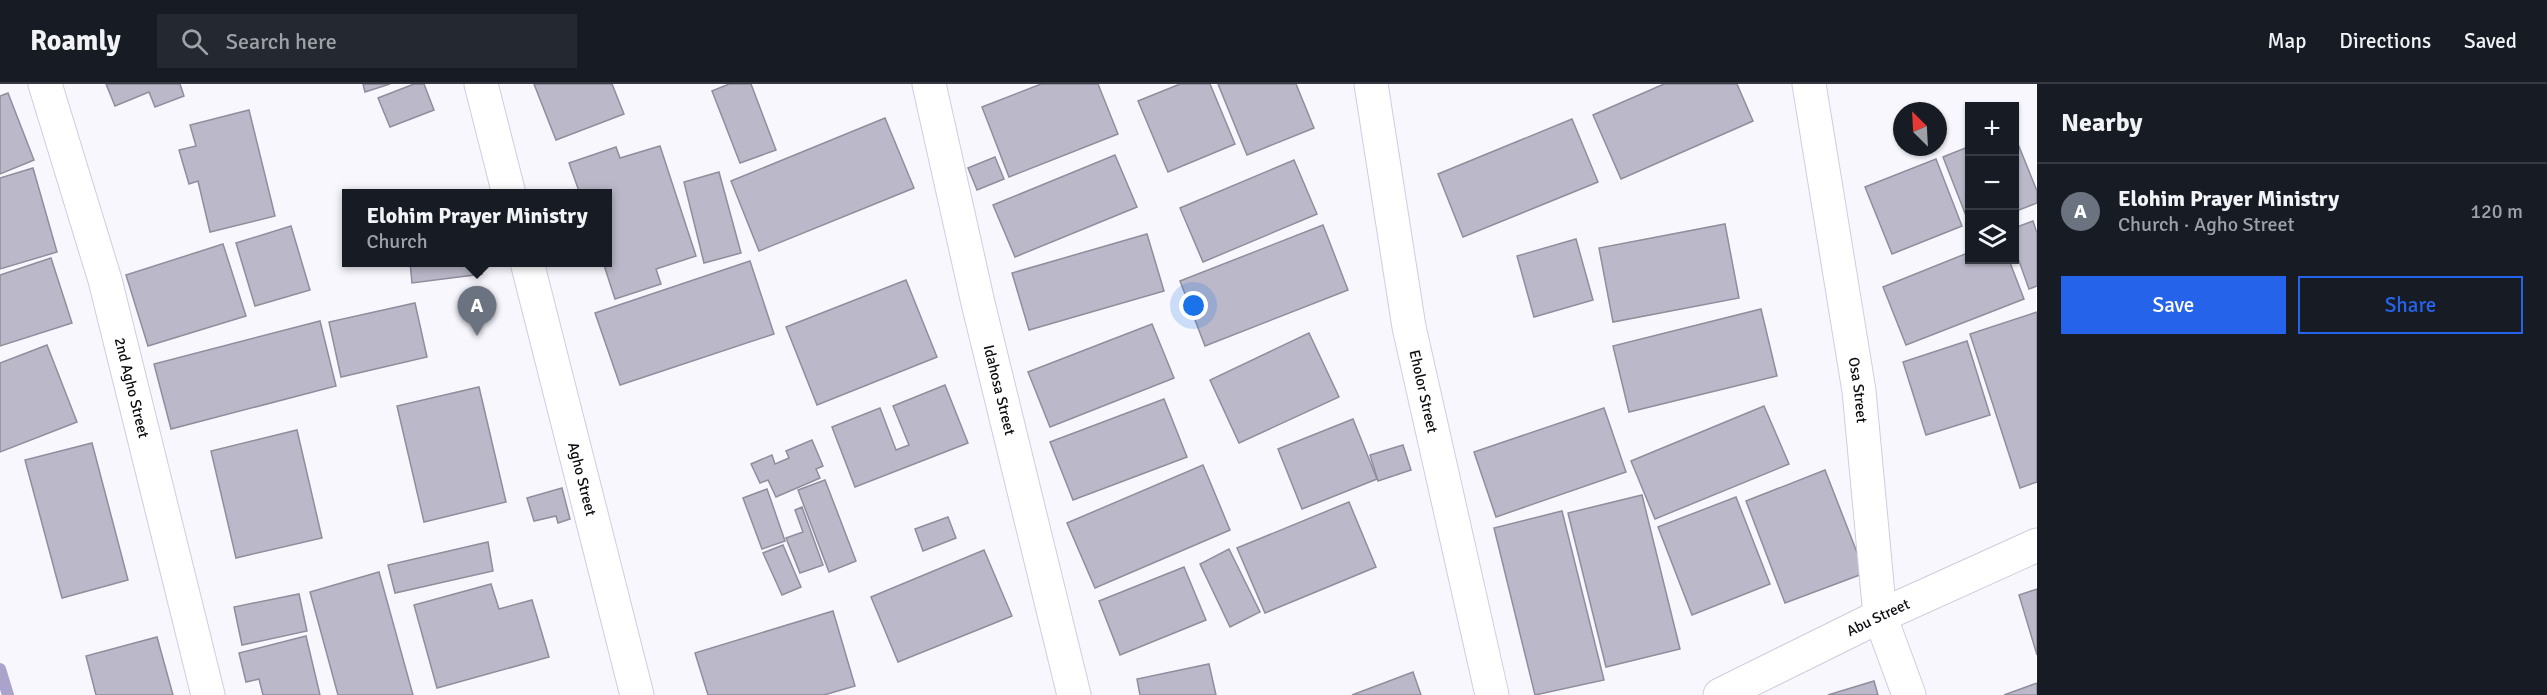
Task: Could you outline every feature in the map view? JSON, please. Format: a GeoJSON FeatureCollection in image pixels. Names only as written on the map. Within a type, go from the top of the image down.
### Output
{"type":"FeatureCollection","features":[{"type":"Feature","properties":{"kind":"street","name":"2nd Agho Street"},"geometry":{"type":"LineString","coordinates":[[45,84],[105,280],[208,695]]}},
{"type":"Feature","properties":{"kind":"street"},"geometry":{"type":"LineString","coordinates":[[481,84],[508,189]]}},
{"type":"Feature","properties":{"kind":"street","name":"Idahosa Street"},"geometry":{"type":"LineString","coordinates":[[929,84],[978,303],[1074,695]]}},
{"type":"Feature","properties":{"kind":"street","name":"Eholor Street"},"geometry":{"type":"LineString","coordinates":[[1371,84],[1409,327],[1492,695]]}},
{"type":"Feature","properties":{"kind":"street","name":"Osa Street"},"geometry":{"type":"LineString","coordinates":[[1809,84],[1859,391],[1880,616],[1909,695]]}},
{"type":"Feature","properties":{"kind":"street","name":"Agho Street"},"geometry":{"type":"LineString","coordinates":[[528,267],[638,695]]}},
{"type":"Feature","properties":{"kind":"street","name":"Abu Street"},"geometry":{"type":"LineString","coordinates":[[1720,695],[1880,616],[2037,545]]}},
{"type":"Feature","properties":{"kind":"building"},"geometry":{"type":"Polygon","coordinates":[[[106,84],[180,84],[184,96],[155,107],[149,92],[115,106],[106,84]]]}},
{"type":"Feature","properties":{"kind":"building"},"geometry":{"type":"Polygon","coordinates":[[[363,84],[390,84],[365,92],[363,84]]]}},
{"type":"Feature","properties":{"kind":"building"},"geometry":{"type":"Polygon","coordinates":[[[414,84],[424,84],[434,110],[390,127],[378,98],[414,84]]]}},
{"type":"Feature","properties":{"kind":"building"},"geometry":{"type":"Polygon","coordinates":[[[534,84],[612,84],[624,114],[556,140],[534,84]]]}},
{"type":"Feature","properties":{"kind":"building"},"geometry":{"type":"Polygon","coordinates":[[[729,84],[751,84],[776,150],[740,163],[712,91],[729,84]]]}},
{"type":"Feature","properties":{"kind":"building"},"geometry":{"type":"Polygon","coordinates":[[[1041,84],[1098,84],[1118,134],[1009,177],[982,107],[1041,84]]]}},
{"type":"Feature","properties":{"kind":"building"},"geometry":{"type":"Polygon","coordinates":[[[1180,84],[1210,84],[1235,144],[1168,172],[1138,101],[1180,84]]]}},
{"type":"Feature","properties":{"kind":"building"},"geometry":{"type":"Polygon","coordinates":[[[1218,84],[1296,84],[1314,128],[1247,155],[1218,84]]]}},
{"type":"Feature","properties":{"kind":"building"},"geometry":{"type":"Polygon","coordinates":[[[1664,84],[1737,84],[1753,121],[1621,179],[1593,115],[1664,84]]]}},
{"type":"Feature","properties":{"kind":"building"},"geometry":{"type":"Polygon","coordinates":[[[8,93],[34,160],[0,174],[0,96],[8,93]]]}},
{"type":"Feature","properties":{"kind":"building"},"geometry":{"type":"Polygon","coordinates":[[[249,110],[275,216],[210,232],[198,181],[189,184],[179,150],[196,146],[190,125],[249,110]]]}},
{"type":"Feature","properties":{"kind":"building"},"geometry":{"type":"Polygon","coordinates":[[[885,118],[914,188],[759,251],[731,181],[885,118]]]}},
{"type":"Feature","properties":{"kind":"building"},"geometry":{"type":"Polygon","coordinates":[[[1572,119],[1598,182],[1463,237],[1438,174],[1572,119]]]}},
{"type":"Feature","properties":{"kind":"building"},"geometry":{"type":"Polygon","coordinates":[[[660,146],[696,256],[656,269],[661,284],[615,299],[605,267],[612,267],[612,189],[578,189],[569,163],[616,147],[620,158],[660,146]]]}},
{"type":"Feature","properties":{"kind":"building"},"geometry":{"type":"Polygon","coordinates":[[[2019,146],[2037,191],[2037,203],[2019,210],[2019,146]]]}},
{"type":"Feature","properties":{"kind":"building"},"geometry":{"type":"Polygon","coordinates":[[[1965,148],[1965,213],[1943,157],[1965,148]]]}},
{"type":"Feature","properties":{"kind":"building"},"geometry":{"type":"Polygon","coordinates":[[[1115,155],[1137,207],[1015,257],[993,205],[1115,155]]]}},
{"type":"Feature","properties":{"kind":"building"},"geometry":{"type":"Polygon","coordinates":[[[995,157],[1004,179],[977,190],[968,168],[995,157]]]}},
{"type":"Feature","properties":{"kind":"building"},"geometry":{"type":"Polygon","coordinates":[[[1936,159],[1962,226],[1892,254],[1865,187],[1936,159]]]}},
{"type":"Feature","properties":{"kind":"building"},"geometry":{"type":"Polygon","coordinates":[[[1294,160],[1317,214],[1203,262],[1180,208],[1294,160]]]}},
{"type":"Feature","properties":{"kind":"building"},"geometry":{"type":"Polygon","coordinates":[[[33,168],[57,252],[0,269],[0,178],[33,168]]]}},
{"type":"Feature","properties":{"kind":"building"},"geometry":{"type":"Polygon","coordinates":[[[719,172],[741,253],[704,263],[684,182],[719,172]]]}},
{"type":"Feature","properties":{"kind":"building"},"geometry":{"type":"Polygon","coordinates":[[[2033,221],[2037,233],[2037,286],[2029,289],[2019,261],[2019,226],[2033,221]]]}},
{"type":"Feature","properties":{"kind":"building"},"geometry":{"type":"Polygon","coordinates":[[[1725,224],[1739,298],[1613,322],[1599,248],[1725,224]]]}},
{"type":"Feature","properties":{"kind":"building"},"geometry":{"type":"Polygon","coordinates":[[[1323,225],[1348,290],[1205,346],[1180,281],[1323,225]]]}},
{"type":"Feature","properties":{"kind":"building"},"geometry":{"type":"Polygon","coordinates":[[[291,226],[310,290],[255,306],[236,243],[291,226]]]}},
{"type":"Feature","properties":{"kind":"building"},"geometry":{"type":"Polygon","coordinates":[[[1147,234],[1164,291],[1029,330],[1012,273],[1147,234]]]}},
{"type":"Feature","properties":{"kind":"building"},"geometry":{"type":"Polygon","coordinates":[[[1576,239],[1593,300],[1534,317],[1517,256],[1576,239]]]}},
{"type":"Feature","properties":{"kind":"building"},"geometry":{"type":"Polygon","coordinates":[[[223,244],[246,316],[148,346],[126,275],[223,244]]]}},
{"type":"Feature","properties":{"kind":"building"},"geometry":{"type":"Polygon","coordinates":[[[1965,254],[1965,264],[2011,264],[2024,299],[1906,345],[1883,287],[1965,254]]]}},
{"type":"Feature","properties":{"kind":"building"},"geometry":{"type":"Polygon","coordinates":[[[51,258],[72,323],[0,346],[0,275],[51,258]]]}},
{"type":"Feature","properties":{"kind":"building"},"geometry":{"type":"Polygon","coordinates":[[[750,261],[774,334],[620,385],[595,313],[750,261]]]}},
{"type":"Feature","properties":{"kind":"building"},"geometry":{"type":"Polygon","coordinates":[[[410,267],[481,267],[482,274],[412,283],[410,267]]]}},
{"type":"Feature","properties":{"kind":"building"},"geometry":{"type":"Polygon","coordinates":[[[906,280],[937,357],[817,405],[786,327],[906,280]]]}},
{"type":"Feature","properties":{"kind":"building"},"geometry":{"type":"Polygon","coordinates":[[[415,303],[427,357],[341,377],[329,322],[415,303]]]}},
{"type":"Feature","properties":{"kind":"building"},"geometry":{"type":"Polygon","coordinates":[[[1761,309],[1777,376],[1629,412],[1613,346],[1761,309]]]}},
{"type":"Feature","properties":{"kind":"building"},"geometry":{"type":"Polygon","coordinates":[[[2037,312],[2037,482],[2020,488],[1970,334],[2037,312]]]}},
{"type":"Feature","properties":{"kind":"building"},"geometry":{"type":"Polygon","coordinates":[[[320,321],[336,386],[171,429],[154,364],[320,321]]]}},
{"type":"Feature","properties":{"kind":"building"},"geometry":{"type":"Polygon","coordinates":[[[1152,324],[1174,378],[1050,427],[1028,372],[1152,324]]]}},
{"type":"Feature","properties":{"kind":"building"},"geometry":{"type":"Polygon","coordinates":[[[1309,333],[1339,397],[1239,443],[1210,380],[1309,333]]]}},
{"type":"Feature","properties":{"kind":"building"},"geometry":{"type":"Polygon","coordinates":[[[1967,341],[1990,415],[1926,435],[1903,362],[1967,341]]]}},
{"type":"Feature","properties":{"kind":"building"},"geometry":{"type":"Polygon","coordinates":[[[47,345],[77,422],[0,452],[0,363],[47,345]]]}},
{"type":"Feature","properties":{"kind":"building"},"geometry":{"type":"Polygon","coordinates":[[[945,385],[968,443],[855,487],[832,427],[880,408],[896,450],[909,445],[893,406],[945,385]]]}},
{"type":"Feature","properties":{"kind":"building"},"geometry":{"type":"Polygon","coordinates":[[[479,387],[506,502],[424,522],[397,406],[479,387]]]}},
{"type":"Feature","properties":{"kind":"building"},"geometry":{"type":"Polygon","coordinates":[[[1164,399],[1187,457],[1073,500],[1050,442],[1164,399]]]}},
{"type":"Feature","properties":{"kind":"building"},"geometry":{"type":"Polygon","coordinates":[[[1764,406],[1789,464],[1655,519],[1631,461],[1764,406]]]}},
{"type":"Feature","properties":{"kind":"building"},"geometry":{"type":"Polygon","coordinates":[[[1604,408],[1626,472],[1496,517],[1474,452],[1604,408]]]}},
{"type":"Feature","properties":{"kind":"building"},"geometry":{"type":"Polygon","coordinates":[[[1353,419],[1377,479],[1302,509],[1278,449],[1353,419]]]}},
{"type":"Feature","properties":{"kind":"building"},"geometry":{"type":"Polygon","coordinates":[[[297,430],[322,538],[236,558],[211,451],[297,430]]]}},
{"type":"Feature","properties":{"kind":"building"},"geometry":{"type":"Polygon","coordinates":[[[812,440],[823,466],[816,469],[820,478],[776,497],[768,480],[760,483],[751,464],[772,455],[775,464],[789,458],[786,451],[812,440]]]}},
{"type":"Feature","properties":{"kind":"building"},"geometry":{"type":"Polygon","coordinates":[[[92,443],[128,580],[62,598],[25,460],[92,443]]]}},
{"type":"Feature","properties":{"kind":"building"},"geometry":{"type":"Polygon","coordinates":[[[1403,445],[1411,470],[1378,481],[1370,455],[1403,445]]]}},
{"type":"Feature","properties":{"kind":"building"},"geometry":{"type":"Polygon","coordinates":[[[1203,465],[1230,530],[1095,588],[1067,523],[1203,465]]]}},
{"type":"Feature","properties":{"kind":"building"},"geometry":{"type":"Polygon","coordinates":[[[1825,470],[1865,573],[1785,603],[1746,501],[1825,470]]]}},
{"type":"Feature","properties":{"kind":"building"},"geometry":{"type":"Polygon","coordinates":[[[825,480],[856,561],[829,572],[798,490],[825,480]]]}},
{"type":"Feature","properties":{"kind":"building"},"geometry":{"type":"Polygon","coordinates":[[[562,488],[570,519],[558,523],[556,516],[534,521],[527,498],[562,488]]]}},
{"type":"Feature","properties":{"kind":"building"},"geometry":{"type":"Polygon","coordinates":[[[767,489],[785,541],[762,549],[743,498],[767,489]]]}},
{"type":"Feature","properties":{"kind":"building"},"geometry":{"type":"Polygon","coordinates":[[[1642,495],[1680,649],[1606,667],[1568,513],[1642,495]]]}},
{"type":"Feature","properties":{"kind":"building"},"geometry":{"type":"Polygon","coordinates":[[[1736,497],[1770,584],[1692,615],[1658,527],[1736,497]]]}},
{"type":"Feature","properties":{"kind":"building"},"geometry":{"type":"Polygon","coordinates":[[[1349,502],[1376,567],[1265,613],[1237,548],[1349,502]]]}},
{"type":"Feature","properties":{"kind":"building"},"geometry":{"type":"Polygon","coordinates":[[[802,507],[823,565],[800,573],[786,538],[803,532],[795,510],[802,507]]]}},
{"type":"Feature","properties":{"kind":"building"},"geometry":{"type":"Polygon","coordinates":[[[1562,511],[1604,680],[1535,695],[1494,528],[1562,511]]]}},
{"type":"Feature","properties":{"kind":"building"},"geometry":{"type":"Polygon","coordinates":[[[948,517],[956,538],[923,551],[915,529],[948,517]]]}},
{"type":"Feature","properties":{"kind":"building"},"geometry":{"type":"Polygon","coordinates":[[[488,542],[493,571],[395,593],[388,565],[488,542]]]}},
{"type":"Feature","properties":{"kind":"building"},"geometry":{"type":"Polygon","coordinates":[[[783,545],[801,587],[782,595],[763,553],[783,545]]]}},
{"type":"Feature","properties":{"kind":"building"},"geometry":{"type":"Polygon","coordinates":[[[1229,549],[1260,612],[1230,627],[1200,564],[1229,549]]]}},
{"type":"Feature","properties":{"kind":"building"},"geometry":{"type":"Polygon","coordinates":[[[984,550],[1012,616],[898,662],[871,597],[984,550]]]}},
{"type":"Feature","properties":{"kind":"building"},"geometry":{"type":"Polygon","coordinates":[[[1184,567],[1206,620],[1120,655],[1099,601],[1184,567]]]}},
{"type":"Feature","properties":{"kind":"building"},"geometry":{"type":"Polygon","coordinates":[[[379,572],[413,695],[338,695],[310,592],[379,572]]]}},
{"type":"Feature","properties":{"kind":"building"},"geometry":{"type":"Polygon","coordinates":[[[491,584],[499,609],[532,600],[549,657],[437,688],[414,605],[491,584]]]}},
{"type":"Feature","properties":{"kind":"building"},"geometry":{"type":"Polygon","coordinates":[[[2037,589],[2037,655],[2019,595],[2037,589]]]}},
{"type":"Feature","properties":{"kind":"building"},"geometry":{"type":"Polygon","coordinates":[[[299,594],[307,631],[242,645],[234,607],[299,594]]]}},
{"type":"Feature","properties":{"kind":"building"},"geometry":{"type":"Polygon","coordinates":[[[833,611],[855,686],[824,695],[708,695],[695,653],[833,611]]]}},
{"type":"Feature","properties":{"kind":"building"},"geometry":{"type":"Polygon","coordinates":[[[306,636],[320,695],[263,695],[259,679],[246,682],[239,653],[306,636]]]}},
{"type":"Feature","properties":{"kind":"building"},"geometry":{"type":"Polygon","coordinates":[[[157,637],[173,695],[96,695],[86,656],[157,637]]]}},
{"type":"Feature","properties":{"kind":"building"},"geometry":{"type":"Polygon","coordinates":[[[1209,664],[1216,695],[1140,695],[1137,679],[1209,664]]]}},
{"type":"Feature","properties":{"kind":"building"},"geometry":{"type":"Polygon","coordinates":[[[1413,672],[1421,695],[1352,695],[1413,672]]]}},
{"type":"Feature","properties":{"kind":"building"},"geometry":{"type":"Polygon","coordinates":[[[1874,681],[1878,695],[1828,695],[1874,681]]]}},
{"type":"Feature","properties":{"kind":"building"},"geometry":{"type":"Polygon","coordinates":[[[2037,683],[2037,695],[2004,695],[2037,683]]]}},
{"type":"Feature","properties":{"kind":"waterway"},"geometry":{"type":"LineString","coordinates":[[0,669],[8,695]]}},
{"type":"Feature","properties":{"kind":"place","name":"Elohim Prayer Ministry"},"geometry":{"type":"Point","coordinates":[477,336]}}]}
